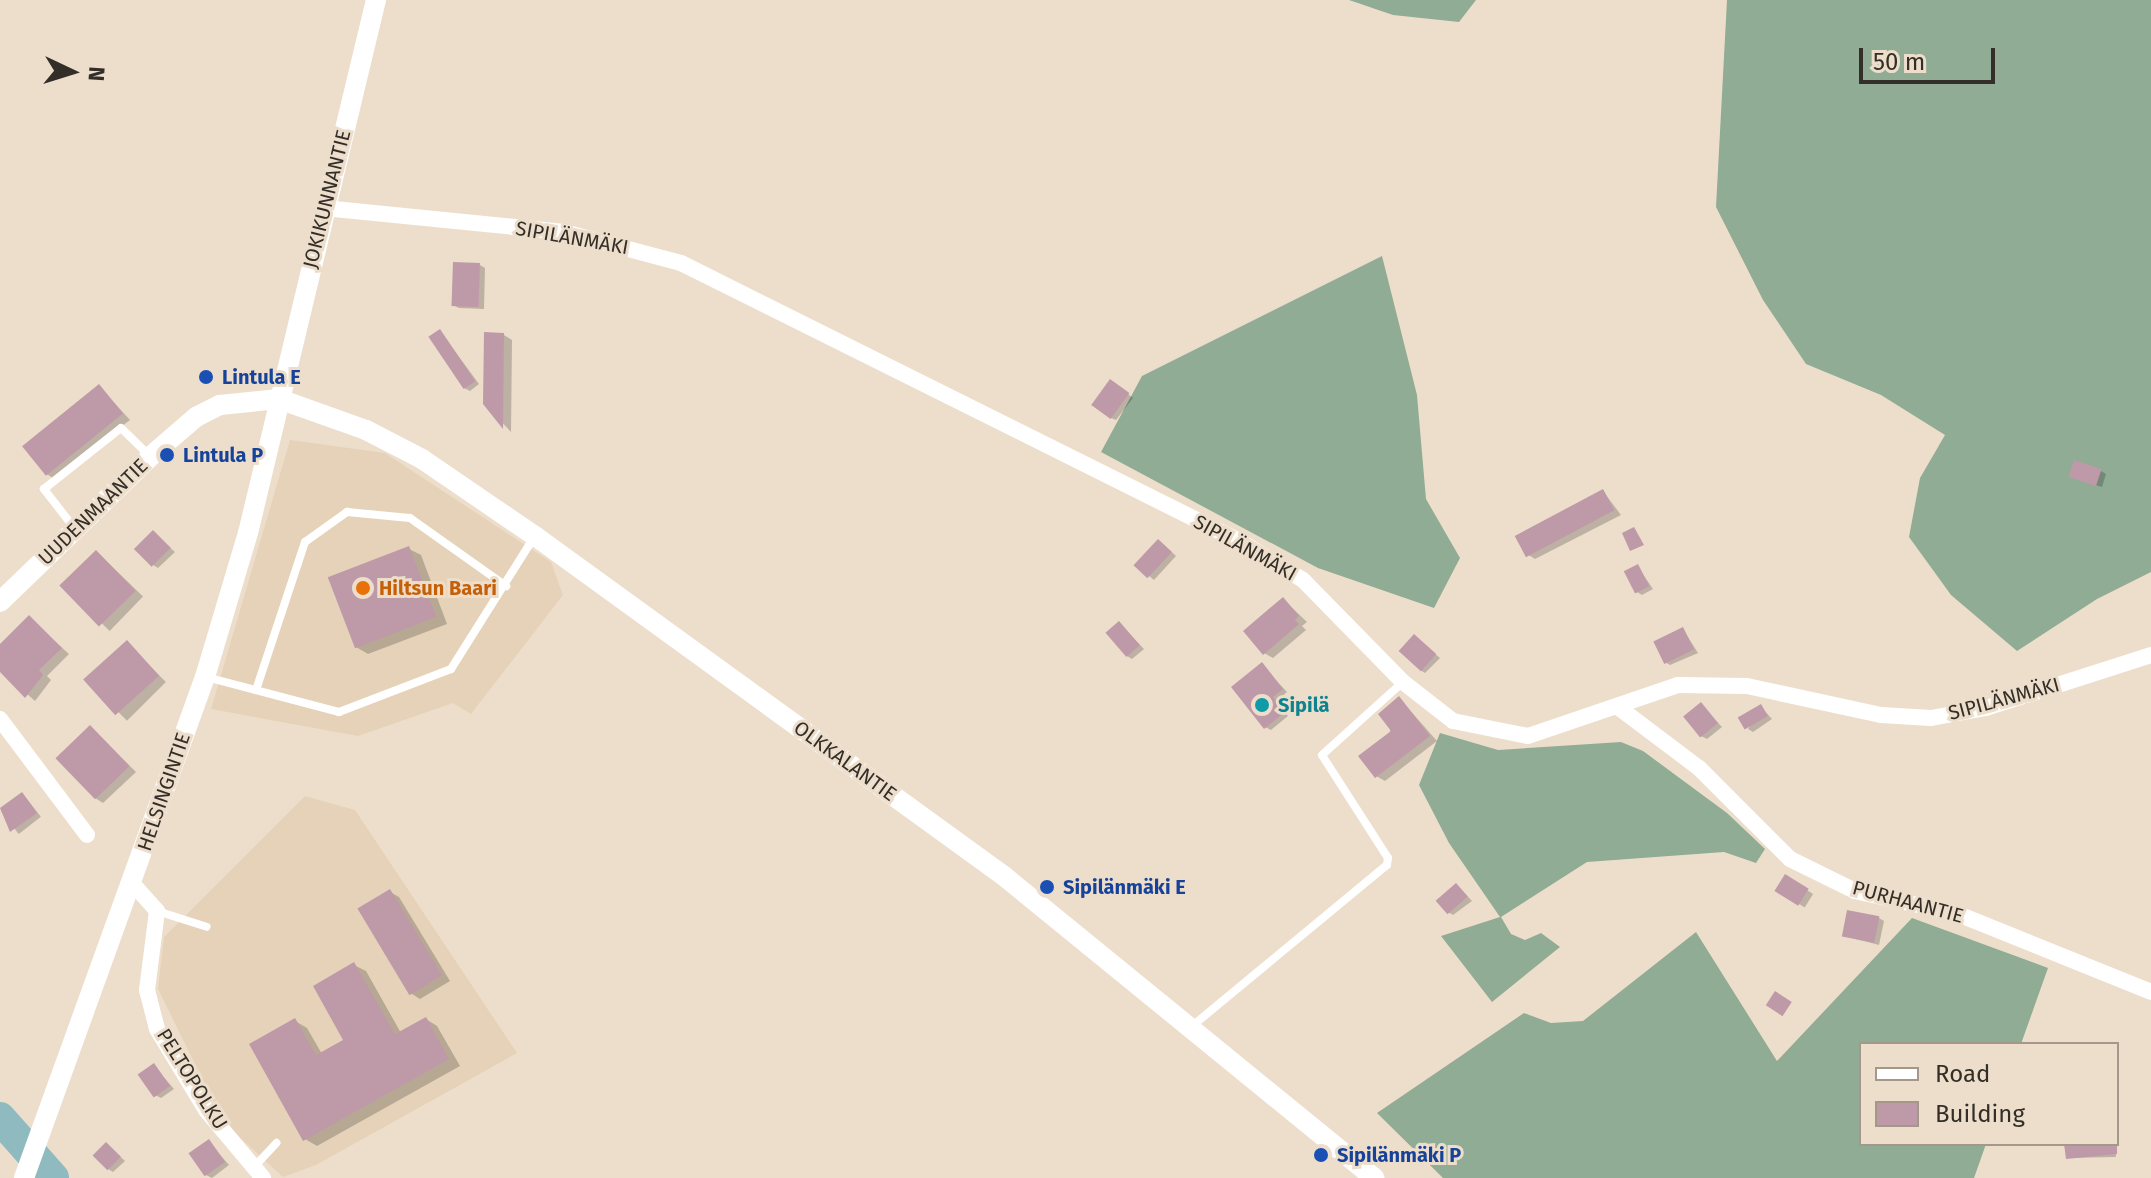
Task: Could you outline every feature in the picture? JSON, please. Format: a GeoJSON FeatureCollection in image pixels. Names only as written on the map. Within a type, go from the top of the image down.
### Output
{"type":"FeatureCollection","features":[{"type":"Feature","properties":{"kind":"street","name":"JOKIKUNNANTIE"},"geometry":{"type":"LineString","coordinates":[[279,399],[376,0]]}},
{"type":"Feature","properties":{"kind":"street","name":"SIPILÄNMÄKI"},"geometry":{"type":"LineString","coordinates":[[324,208],[564,232],[681,263],[1243,543],[1303,580],[1403,682],[1453,721],[1528,736],[1678,685],[1747,686],[1881,715],[1931,718],[1986,708],[2151,655]]}},
{"type":"Feature","properties":{"kind":"street","name":"UUDENMAANTIE"},"geometry":{"type":"LineString","coordinates":[[0,602],[150,457],[196,417],[220,405],[279,399]]}},
{"type":"Feature","properties":{"kind":"street","name":"OLKKALANTIE"},"geometry":{"type":"LineString","coordinates":[[279,399],[366,430],[422,459],[535,536],[1004,876],[1187,1030],[1374,1178]]}},
{"type":"Feature","properties":{"kind":"street","name":"HELSINGINTIE"},"geometry":{"type":"LineString","coordinates":[[24,1178],[205,677],[248,533],[279,399]]}},
{"type":"Feature","properties":{"kind":"street","name":"PURHAANTIE"},"geometry":{"type":"LineString","coordinates":[[1618,707],[1699,768],[1790,859],[1855,891],[1958,914],[2151,992]]}},
{"type":"Feature","properties":{"kind":"street"},"geometry":{"type":"LineString","coordinates":[[0,719],[87,835]]}},
{"type":"Feature","properties":{"kind":"street"},"geometry":{"type":"LineString","coordinates":[[132,883],[157,911]]}},
{"type":"Feature","properties":{"kind":"street","name":"PELTOPOLKU"},"geometry":{"type":"LineString","coordinates":[[157,911],[147,990],[157,1029],[206,1110],[258,1173]]}},
{"type":"Feature","properties":{"kind":"lane"},"geometry":{"type":"LineString","coordinates":[[75,529],[44,489],[121,428],[150,457]]}},
{"type":"Feature","properties":{"kind":"lane"},"geometry":{"type":"LineString","coordinates":[[256,690],[305,542],[347,512],[410,518],[506,586]]}},
{"type":"Feature","properties":{"kind":"lane"},"geometry":{"type":"LineString","coordinates":[[205,677],[339,712],[451,669],[535,536]]}},
{"type":"Feature","properties":{"kind":"lane"},"geometry":{"type":"LineString","coordinates":[[1187,1030],[1387,865],[1388,858],[1322,755],[1403,682]]}},
{"type":"Feature","properties":{"kind":"lane"},"geometry":{"type":"LineString","coordinates":[[157,911],[207,927]]}},
{"type":"Feature","properties":{"kind":"lane"},"geometry":{"type":"LineString","coordinates":[[258,1173],[276,1143]]}},
{"type":"Feature","properties":{"kind":"shaded area"},"geometry":{"type":"Polygon","coordinates":[[[290,440],[385,453],[551,562],[563,595],[471,714],[453,703],[358,736],[211,709],[290,440]]]}},
{"type":"Feature","properties":{"kind":"shaded area"},"geometry":{"type":"Polygon","coordinates":[[[305,796],[355,810],[517,1053],[316,1165],[283,1177],[224,1123],[158,989],[164,937],[305,796]]]}},
{"type":"Feature","properties":{"kind":"green space"},"geometry":{"type":"Polygon","coordinates":[[[1349,0],[1476,0],[1459,22],[1393,15],[1349,0]]]}},
{"type":"Feature","properties":{"kind":"green space"},"geometry":{"type":"Polygon","coordinates":[[[1727,0],[2151,0],[2151,572],[2097,599],[2017,651],[1951,595],[1909,537],[1920,478],[1945,435],[1881,395],[1806,364],[1763,300],[1716,207],[1727,0]]]}},
{"type":"Feature","properties":{"kind":"green space"},"geometry":{"type":"Polygon","coordinates":[[[1382,256],[1417,395],[1426,499],[1460,558],[1434,608],[1318,568],[1101,452],[1142,376],[1382,256]]]}},
{"type":"Feature","properties":{"kind":"green space"},"geometry":{"type":"Polygon","coordinates":[[[1440,733],[1498,750],[1621,742],[1643,751],[1727,813],[1765,849],[1756,863],[1724,852],[1587,862],[1501,917],[1511,934],[1525,940],[1541,933],[1560,947],[1492,1002],[1441,936],[1500,917],[1449,843],[1419,785],[1440,733]]]}},
{"type":"Feature","properties":{"kind":"green space"},"geometry":{"type":"Polygon","coordinates":[[[1912,918],[2048,968],[2022,1042],[1859,1042],[1859,1146],[1985,1146],[1974,1178],[1443,1178],[1377,1113],[1524,1013],[1551,1023],[1583,1021],[1696,932],[1777,1061],[1912,918]]]}},
{"type":"Feature","properties":{"kind":"building"},"geometry":{"type":"Polygon","coordinates":[[[453,262],[480,263],[478,307],[451,306],[453,262]]]}},
{"type":"Feature","properties":{"kind":"building"},"geometry":{"type":"Polygon","coordinates":[[[440,329],[475,381],[464,389],[428,337],[440,329]]]}},
{"type":"Feature","properties":{"kind":"building"},"geometry":{"type":"Polygon","coordinates":[[[484,332],[504,333],[503,429],[483,404],[484,332]]]}},
{"type":"Feature","properties":{"kind":"building"},"geometry":{"type":"Polygon","coordinates":[[[1110,379],[1129,393],[1111,419],[1091,405],[1110,379]]]}},
{"type":"Feature","properties":{"kind":"building"},"geometry":{"type":"Polygon","coordinates":[[[99,384],[123,414],[46,476],[22,446],[99,384]]]}},
{"type":"Feature","properties":{"kind":"building"},"geometry":{"type":"Polygon","coordinates":[[[2074,460],[2102,469],[2096,486],[2068,477],[2074,460]]]}},
{"type":"Feature","properties":{"kind":"building"},"geometry":{"type":"Polygon","coordinates":[[[1603,489],[1614,510],[1526,557],[1515,536],[1603,489]]]}},
{"type":"Feature","properties":{"kind":"building"},"geometry":{"type":"Polygon","coordinates":[[[1634,527],[1644,545],[1630,551],[1622,533],[1634,527]]]}},
{"type":"Feature","properties":{"kind":"building"},"geometry":{"type":"Polygon","coordinates":[[[153,530],[171,548],[152,567],[134,549],[153,530]]]}},
{"type":"Feature","properties":{"kind":"building"},"geometry":{"type":"Polygon","coordinates":[[[1158,539],[1172,552],[1147,578],[1133,565],[1158,539]]]}},
{"type":"Feature","properties":{"kind":"building"},"geometry":{"type":"Polygon","coordinates":[[[409,546],[436,617],[355,648],[328,577],[409,546]]]}},
{"type":"Feature","properties":{"kind":"building"},"geometry":{"type":"Polygon","coordinates":[[[96,550],[136,591],[99,626],[59,585],[96,550]]]}},
{"type":"Feature","properties":{"kind":"building"},"geometry":{"type":"Polygon","coordinates":[[[1638,564],[1649,586],[1635,594],[1624,571],[1638,564]]]}},
{"type":"Feature","properties":{"kind":"building"},"geometry":{"type":"Polygon","coordinates":[[[1283,597],[1299,616],[1295,620],[1299,624],[1263,655],[1243,631],[1283,597]]]}},
{"type":"Feature","properties":{"kind":"building"},"geometry":{"type":"Polygon","coordinates":[[[29,615],[62,648],[39,670],[43,675],[25,698],[0,672],[0,644],[29,615]]]}},
{"type":"Feature","properties":{"kind":"building"},"geometry":{"type":"Polygon","coordinates":[[[1119,621],[1140,645],[1126,657],[1105,633],[1119,621]]]}},
{"type":"Feature","properties":{"kind":"building"},"geometry":{"type":"Polygon","coordinates":[[[1683,627],[1694,649],[1664,664],[1653,641],[1683,627]]]}},
{"type":"Feature","properties":{"kind":"building"},"geometry":{"type":"Polygon","coordinates":[[[1414,634],[1436,654],[1421,671],[1399,651],[1414,634]]]}},
{"type":"Feature","properties":{"kind":"building"},"geometry":{"type":"Polygon","coordinates":[[[127,640],[159,676],[115,715],[83,679],[127,640]]]}},
{"type":"Feature","properties":{"kind":"building","name":"Sipilä"},"geometry":{"type":"Polygon","coordinates":[[[1262,662],[1283,689],[1273,697],[1285,712],[1264,729],[1231,687],[1262,662]]]}},
{"type":"Feature","properties":{"kind":"building"},"geometry":{"type":"Polygon","coordinates":[[[1399,696],[1430,736],[1375,778],[1358,756],[1391,731],[1378,714],[1399,696]]]}},
{"type":"Feature","properties":{"kind":"building"},"geometry":{"type":"Polygon","coordinates":[[[1701,702],[1718,723],[1700,737],[1683,716],[1701,702]]]}},
{"type":"Feature","properties":{"kind":"building"},"geometry":{"type":"Polygon","coordinates":[[[1761,704],[1768,716],[1745,730],[1738,718],[1761,704]]]}},
{"type":"Feature","properties":{"kind":"building"},"geometry":{"type":"Polygon","coordinates":[[[90,725],[130,766],[95,799],[55,758],[90,725]]]}},
{"type":"Feature","properties":{"kind":"building"},"geometry":{"type":"Polygon","coordinates":[[[22,792],[37,813],[10,832],[0,808],[22,792]]]}},
{"type":"Feature","properties":{"kind":"building"},"geometry":{"type":"Polygon","coordinates":[[[1785,874],[1809,889],[1798,906],[1774,891],[1785,874]]]}},
{"type":"Feature","properties":{"kind":"building"},"geometry":{"type":"Polygon","coordinates":[[[1456,883],[1468,897],[1447,914],[1436,901],[1456,883]]]}},
{"type":"Feature","properties":{"kind":"building"},"geometry":{"type":"Polygon","coordinates":[[[390,889],[442,976],[409,995],[357,909],[390,889]]]}},
{"type":"Feature","properties":{"kind":"building"},"geometry":{"type":"Polygon","coordinates":[[[1847,910],[1879,916],[1874,943],[1842,937],[1847,910]]]}},
{"type":"Feature","properties":{"kind":"building"},"geometry":{"type":"Polygon","coordinates":[[[354,962],[395,1034],[426,1017],[449,1059],[303,1141],[249,1044],[295,1018],[316,1055],[343,1040],[313,986],[354,962]]]}},
{"type":"Feature","properties":{"kind":"building"},"geometry":{"type":"Polygon","coordinates":[[[1775,991],[1792,1002],[1783,1016],[1766,1005],[1775,991]]]}},
{"type":"Feature","properties":{"kind":"building"},"geometry":{"type":"Polygon","coordinates":[[[154,1063],[170,1086],[154,1097],[138,1074],[154,1063]]]}},
{"type":"Feature","properties":{"kind":"building"},"geometry":{"type":"Polygon","coordinates":[[[209,1139],[225,1162],[205,1176],[189,1153],[209,1139]]]}},
{"type":"Feature","properties":{"kind":"building"},"geometry":{"type":"Polygon","coordinates":[[[106,1142],[121,1157],[107,1170],[93,1155],[106,1142]]]}},
{"type":"Feature","properties":{"kind":"building"},"geometry":{"type":"Polygon","coordinates":[[[2064,1146],[2117,1146],[2117,1154],[2066,1159],[2064,1146]]]}},
{"type":"Feature","properties":{"kind":"waterway"},"geometry":{"type":"LineString","coordinates":[[0,1118],[53,1178]]}},
{"type":"Feature","properties":{"kind":"place","name":"Lintula E"},"geometry":{"type":"Point","coordinates":[206,377]}},
{"type":"Feature","properties":{"kind":"place","name":"Lintula P"},"geometry":{"type":"Point","coordinates":[167,455]}},
{"type":"Feature","properties":{"kind":"place","name":"Hiltsun Baari"},"geometry":{"type":"Point","coordinates":[363,588]}},
{"type":"Feature","properties":{"kind":"place","name":"Sipilä"},"geometry":{"type":"Point","coordinates":[1262,705]}},
{"type":"Feature","properties":{"kind":"place","name":"Sipilänmäki E"},"geometry":{"type":"Point","coordinates":[1047,887]}},
{"type":"Feature","properties":{"kind":"place","name":"Sipilänmäki P"},"geometry":{"type":"Point","coordinates":[1321,1155]}}]}
